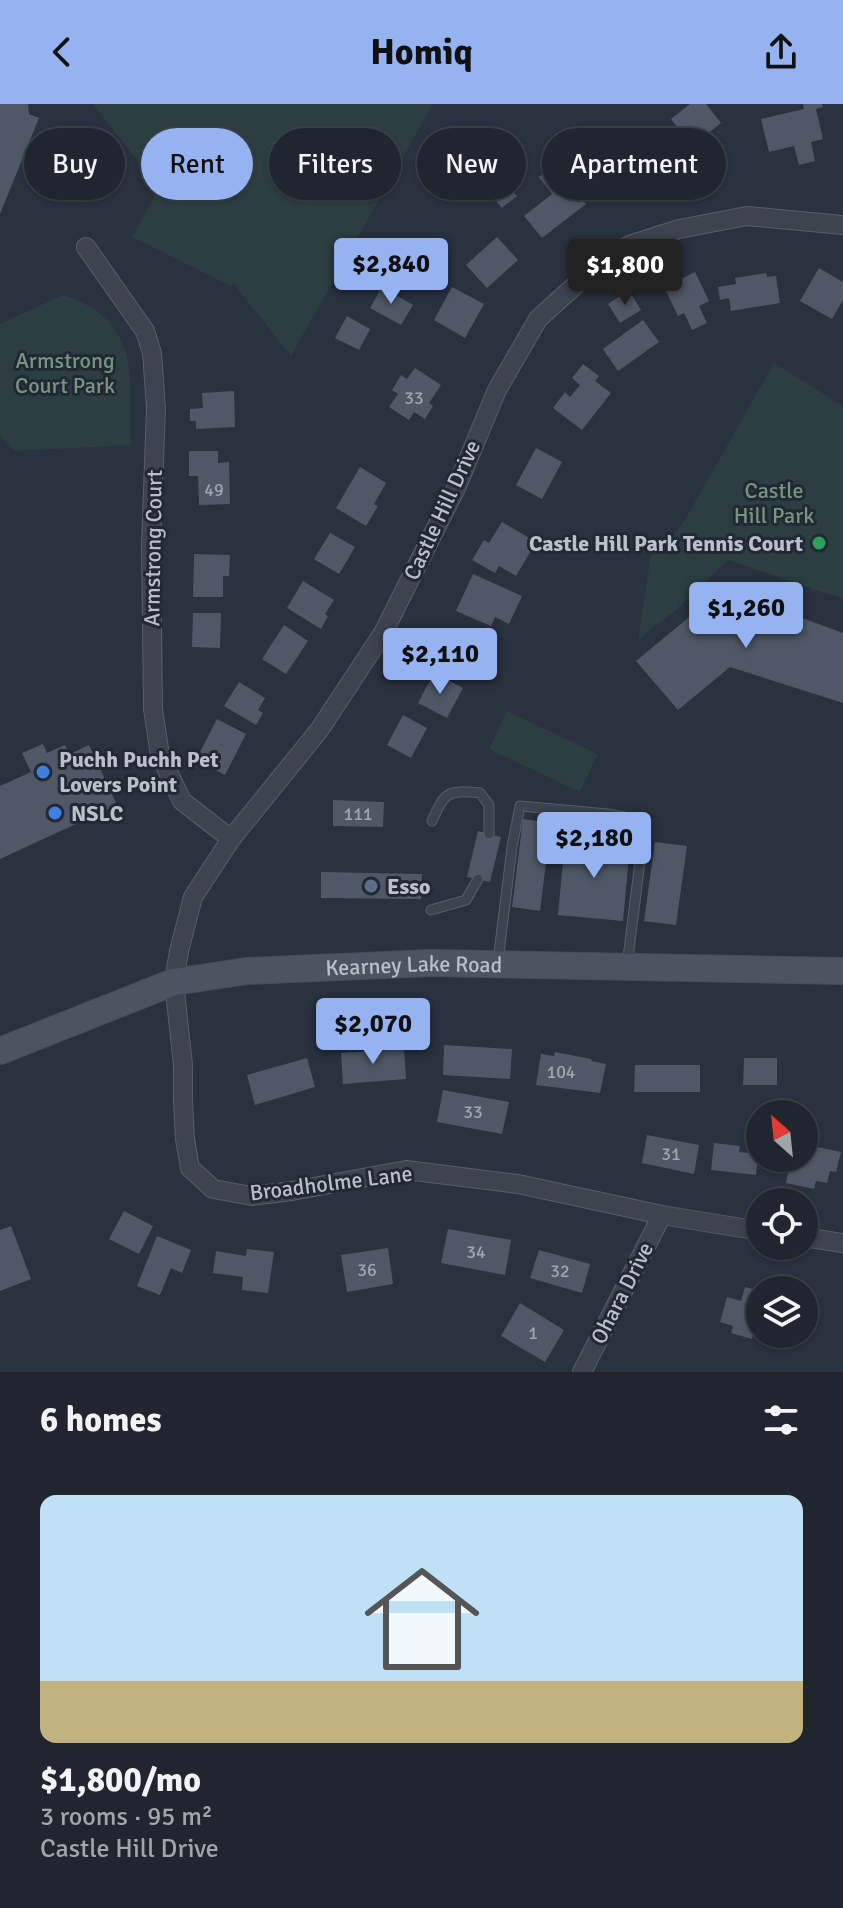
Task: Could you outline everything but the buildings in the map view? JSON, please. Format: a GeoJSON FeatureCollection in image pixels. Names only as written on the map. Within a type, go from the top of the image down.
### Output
{"type":"FeatureCollection","features":[{"type":"Feature","properties":{"kind":"main road","name":"Kearney Lake Road"},"geometry":{"type":"LineString","coordinates":[[0,1051],[174,982],[247,971],[431,963],[843,971]]}},
{"type":"Feature","properties":{"kind":"street","name":"Castle Hill Drive"},"geometry":{"type":"LineString","coordinates":[[174,982],[193,897],[231,839],[320,729],[383,633],[457,486],[497,390],[538,319],[591,271],[629,245],[679,229],[747,216],[843,225]]}},
{"type":"Feature","properties":{"kind":"street","name":"Armstrong Court"},"geometry":{"type":"LineString","coordinates":[[86,247],[145,331],[152,353],[156,408],[151,544],[153,709],[160,755],[182,801],[231,839]]}},
{"type":"Feature","properties":{"kind":"street","name":"Broadholme Lane"},"geometry":{"type":"LineString","coordinates":[[174,982],[183,1065],[185,1139],[190,1168],[213,1189],[252,1196],[406,1170],[518,1184],[662,1215],[746,1229]]}},
{"type":"Feature","properties":{"kind":"street","name":"Ohara Drive"},"geometry":{"type":"LineString","coordinates":[[582,1372],[662,1215]]}},
{"type":"Feature","properties":{"kind":"street"},"geometry":{"type":"LineString","coordinates":[[818,1239],[843,1243]]}},
{"type":"Feature","properties":{"kind":"lane"},"geometry":{"type":"LineString","coordinates":[[432,821],[442,799],[456,790],[480,793],[489,805],[489,834]]}},
{"type":"Feature","properties":{"kind":"lane"},"geometry":{"type":"LineString","coordinates":[[497,965],[520,806],[608,814],[645,821],[627,967]]}},
{"type":"Feature","properties":{"kind":"lane"},"geometry":{"type":"LineString","coordinates":[[431,910],[466,900],[478,879]]}},
{"type":"Feature","properties":{"kind":"green space"},"geometry":{"type":"Polygon","coordinates":[[[93,104],[433,104],[401,161],[401,128],[269,128],[269,200],[379,200],[291,356],[233,283],[231,286],[132,237],[152,200],[253,200],[253,128],[141,128],[141,165],[125,145],[125,128],[112,128],[93,104]]]}},
{"type":"Feature","properties":{"kind":"green space","name":"Armstrong Court Park"},"geometry":{"type":"Polygon","coordinates":[[[63,295],[89,306],[107,319],[119,336],[130,374],[131,445],[15,451],[0,436],[0,324],[63,295]]]}},
{"type":"Feature","properties":{"kind":"green space","name":"Castle Hill Park"},"geometry":{"type":"Polygon","coordinates":[[[774,363],[843,406],[843,599],[817,590],[812,592],[811,588],[728,560],[676,610],[638,640],[651,555],[682,525],[774,363]]]}},
{"type":"Feature","properties":{"kind":"green space"},"geometry":{"type":"Polygon","coordinates":[[[507,711],[598,754],[580,792],[489,749],[507,711]]]}},
{"type":"Feature","properties":{"kind":"place","name":"Castle Hill Park Tennis Court"},"geometry":{"type":"Point","coordinates":[819,543]}},
{"type":"Feature","properties":{"kind":"place","name":"Puchh Puchh Pet Lovers Point"},"geometry":{"type":"Point","coordinates":[43,772]}},
{"type":"Feature","properties":{"kind":"place","name":"NSLC"},"geometry":{"type":"Point","coordinates":[55,813]}},
{"type":"Feature","properties":{"kind":"place","name":"Esso"},"geometry":{"type":"Point","coordinates":[371,886]}}]}
